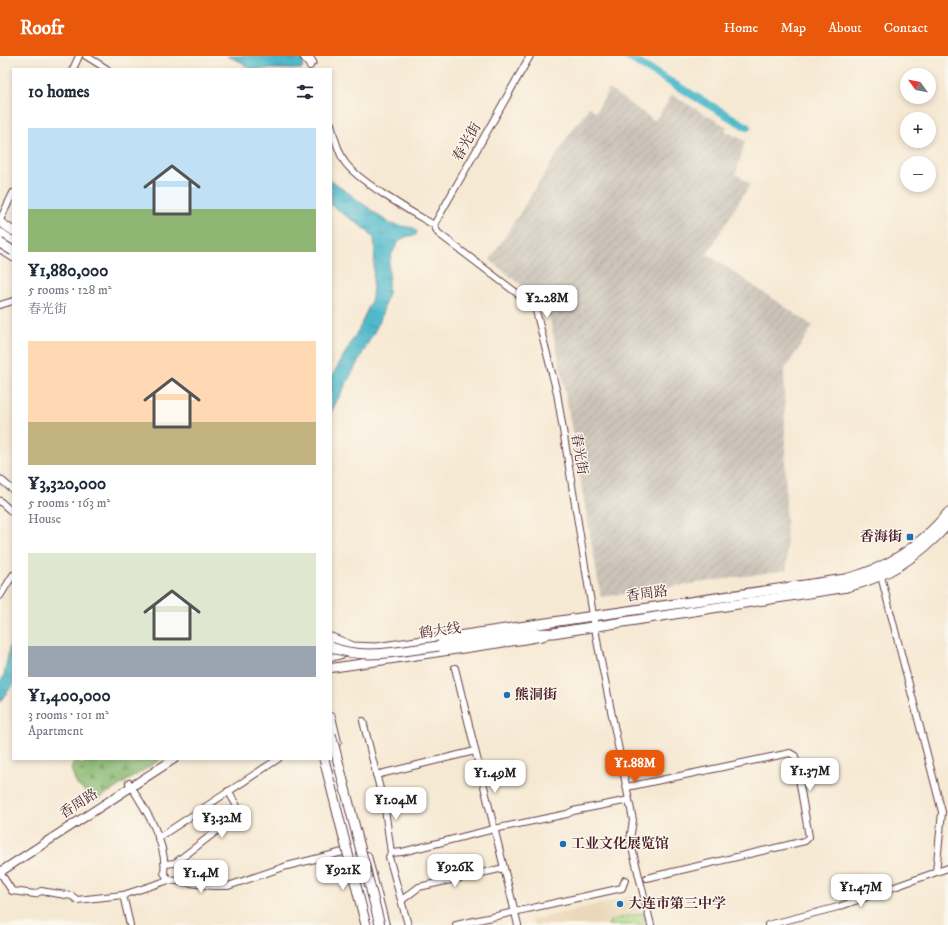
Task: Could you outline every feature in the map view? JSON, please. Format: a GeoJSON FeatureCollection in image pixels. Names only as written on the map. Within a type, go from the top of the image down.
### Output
{"type":"FeatureCollection","features":[{"type":"Feature","properties":{"kind":"highway"},"geometry":{"type":"LineString","coordinates":[[0,227],[6,243]]}},
{"type":"Feature","properties":{"kind":"highway"},"geometry":{"type":"LineString","coordinates":[[0,233],[6,243]]}},
{"type":"Feature","properties":{"kind":"highway","name":"香周路"},"geometry":{"type":"LineString","coordinates":[[376,648],[827,582],[862,575],[886,565],[913,548],[948,513]]}},
{"type":"Feature","properties":{"kind":"highway","name":"香周路"},"geometry":{"type":"LineString","coordinates":[[554,633],[828,591],[865,583],[881,576],[917,554],[948,524]]}},
{"type":"Feature","properties":{"kind":"highway","name":"鹤大线"},"geometry":{"type":"LineString","coordinates":[[332,647],[344,652],[361,654],[439,646],[521,634],[554,633]]}},
{"type":"Feature","properties":{"kind":"highway"},"geometry":{"type":"LineString","coordinates":[[332,638],[353,647],[376,648]]}},
{"type":"Feature","properties":{"kind":"highway"},"geometry":{"type":"LineString","coordinates":[[332,738],[380,925]]}},
{"type":"Feature","properties":{"kind":"highway"},"geometry":{"type":"LineString","coordinates":[[324,760],[366,925]]}},
{"type":"Feature","properties":{"kind":"main road"},"geometry":{"type":"LineString","coordinates":[[0,221],[6,243],[12,255]]}},
{"type":"Feature","properties":{"kind":"main road","name":"香周路"},"geometry":{"type":"LineString","coordinates":[[333,669],[522,640],[554,633]]}},
{"type":"Feature","properties":{"kind":"main road","name":"香周路"},"geometry":{"type":"LineString","coordinates":[[332,657],[353,651],[376,648]]}},
{"type":"Feature","properties":{"kind":"main road"},"geometry":{"type":"LineString","coordinates":[[332,721],[385,925]]}},
{"type":"Feature","properties":{"kind":"main road"},"geometry":{"type":"LineString","coordinates":[[332,754],[376,925]]}},
{"type":"Feature","properties":{"kind":"main road","name":"香周路"},"geometry":{"type":"LineString","coordinates":[[0,872],[165,760]]}},
{"type":"Feature","properties":{"kind":"main road","name":"香周路"},"geometry":{"type":"LineString","coordinates":[[0,866],[130,784],[172,760]]}},
{"type":"Feature","properties":{"kind":"main road"},"geometry":{"type":"LineString","coordinates":[[320,760],[362,925]]}},
{"type":"Feature","properties":{"kind":"main road"},"geometry":{"type":"LineString","coordinates":[[329,760],[370,925]]}},
{"type":"Feature","properties":{"kind":"main road"},"geometry":{"type":"LineString","coordinates":[[363,876],[368,859]]}},
{"type":"Feature","properties":{"kind":"main road"},"geometry":{"type":"LineString","coordinates":[[358,912],[370,925]]}},
{"type":"Feature","properties":{"kind":"street"},"geometry":{"type":"LineString","coordinates":[[73,68],[79,56]]}},
{"type":"Feature","properties":{"kind":"street"},"geometry":{"type":"LineString","coordinates":[[86,56],[105,68]]}},
{"type":"Feature","properties":{"kind":"street"},"geometry":{"type":"LineString","coordinates":[[303,56],[312,64],[309,56]]}},
{"type":"Feature","properties":{"kind":"street","name":"春光街"},"geometry":{"type":"LineString","coordinates":[[530,56],[434,225],[438,233],[535,307],[557,393],[593,616],[633,820],[630,840],[651,925]]}},
{"type":"Feature","properties":{"kind":"street"},"geometry":{"type":"LineString","coordinates":[[332,128],[335,141],[345,163],[350,168],[361,178],[434,225]]}},
{"type":"Feature","properties":{"kind":"street"},"geometry":{"type":"LineString","coordinates":[[0,221],[12,195]]}},
{"type":"Feature","properties":{"kind":"street"},"geometry":{"type":"LineString","coordinates":[[0,305],[12,301]]}},
{"type":"Feature","properties":{"kind":"street"},"geometry":{"type":"LineString","coordinates":[[0,479],[12,489]]}},
{"type":"Feature","properties":{"kind":"street"},"geometry":{"type":"LineString","coordinates":[[0,501],[12,512]]}},
{"type":"Feature","properties":{"kind":"street"},"geometry":{"type":"LineString","coordinates":[[881,576],[942,812],[936,872]]}},
{"type":"Feature","properties":{"kind":"street"},"geometry":{"type":"LineString","coordinates":[[0,596],[12,577]]}},
{"type":"Feature","properties":{"kind":"street"},"geometry":{"type":"LineString","coordinates":[[455,668],[518,925]]}},
{"type":"Feature","properties":{"kind":"street"},"geometry":{"type":"LineString","coordinates":[[364,721],[385,809],[391,853],[389,857],[408,925]]}},
{"type":"Feature","properties":{"kind":"street"},"geometry":{"type":"LineString","coordinates":[[376,775],[475,751]]}},
{"type":"Feature","properties":{"kind":"street"},"geometry":{"type":"LineString","coordinates":[[627,787],[790,753],[795,756],[809,837],[805,841],[647,878]]}},
{"type":"Feature","properties":{"kind":"street"},"geometry":{"type":"LineString","coordinates":[[158,838],[276,760]]}},
{"type":"Feature","properties":{"kind":"street"},"geometry":{"type":"LineString","coordinates":[[130,784],[153,823],[165,864],[164,873],[169,880]]}},
{"type":"Feature","properties":{"kind":"street"},"geometry":{"type":"LineString","coordinates":[[165,864],[175,863],[235,818],[238,806],[228,791]]}},
{"type":"Feature","properties":{"kind":"street"},"geometry":{"type":"LineString","coordinates":[[391,853],[402,852],[494,829],[629,800]]}},
{"type":"Feature","properties":{"kind":"street"},"geometry":{"type":"LineString","coordinates":[[0,872],[12,891],[35,894],[41,890],[72,896],[77,900],[123,895],[169,880],[212,886],[228,886],[287,866],[343,852]]}},
{"type":"Feature","properties":{"kind":"street"},"geometry":{"type":"LineString","coordinates":[[402,900],[418,887],[504,868]]}},
{"type":"Feature","properties":{"kind":"street"},"geometry":{"type":"LineString","coordinates":[[768,925],[838,907],[948,868]]}},
{"type":"Feature","properties":{"kind":"street"},"geometry":{"type":"LineString","coordinates":[[456,925],[622,888],[625,880]]}},
{"type":"Feature","properties":{"kind":"street"},"geometry":{"type":"LineString","coordinates":[[123,895],[130,925]]}},
{"type":"Feature","properties":{"kind":"shaded area"},"geometry":{"type":"Polygon","coordinates":[[[609,89],[655,121],[672,95],[727,127],[725,131],[745,141],[736,174],[750,184],[707,254],[813,326],[784,371],[787,570],[601,597],[561,369],[547,306],[490,260],[578,121],[579,122],[589,107],[596,112],[609,89]]]}},
{"type":"Feature","properties":{"kind":"shaded area","name":"大连市第三中学"},"geometry":{"type":"Polygon","coordinates":[[[638,895],[646,925],[533,925],[532,920],[638,895]]]}},
{"type":"Feature","properties":{"kind":"green space"},"geometry":{"type":"Polygon","coordinates":[[[75,760],[82,765],[86,760],[159,760],[97,800],[77,785],[71,769],[75,760]]]}},
{"type":"Feature","properties":{"kind":"green space"},"geometry":{"type":"Polygon","coordinates":[[[643,913],[646,925],[608,925],[611,920],[643,913]]]}},
{"type":"Feature","properties":{"kind":"water"},"geometry":{"type":"Polygon","coordinates":[[[227,56],[305,56],[302,68],[249,68],[241,62],[227,56]]]}},
{"type":"Feature","properties":{"kind":"water"},"geometry":{"type":"Polygon","coordinates":[[[332,181],[390,224],[414,228],[414,230],[417,231],[416,235],[406,237],[401,240],[395,248],[389,263],[390,278],[388,279],[388,293],[380,321],[332,410],[332,376],[361,325],[372,298],[375,249],[374,238],[368,231],[332,206],[332,181]]]}},
{"type":"Feature","properties":{"kind":"water"},"geometry":{"type":"Polygon","coordinates":[[[12,634],[12,685],[0,702],[0,682],[4,676],[12,634]]]}},
{"type":"Feature","properties":{"kind":"waterway"},"geometry":{"type":"LineString","coordinates":[[626,56],[747,127]]}},
{"type":"Feature","properties":{"kind":"place","name":"香海街"},"geometry":{"type":"Point","coordinates":[910,537]}},
{"type":"Feature","properties":{"kind":"place","name":"熊洞街"},"geometry":{"type":"Point","coordinates":[507,695]}},
{"type":"Feature","properties":{"kind":"place","name":"工业文化展览馆"},"geometry":{"type":"Point","coordinates":[563,844]}},
{"type":"Feature","properties":{"kind":"place","name":"大连市第三中学"},"geometry":{"type":"Point","coordinates":[620,904]}}]}
